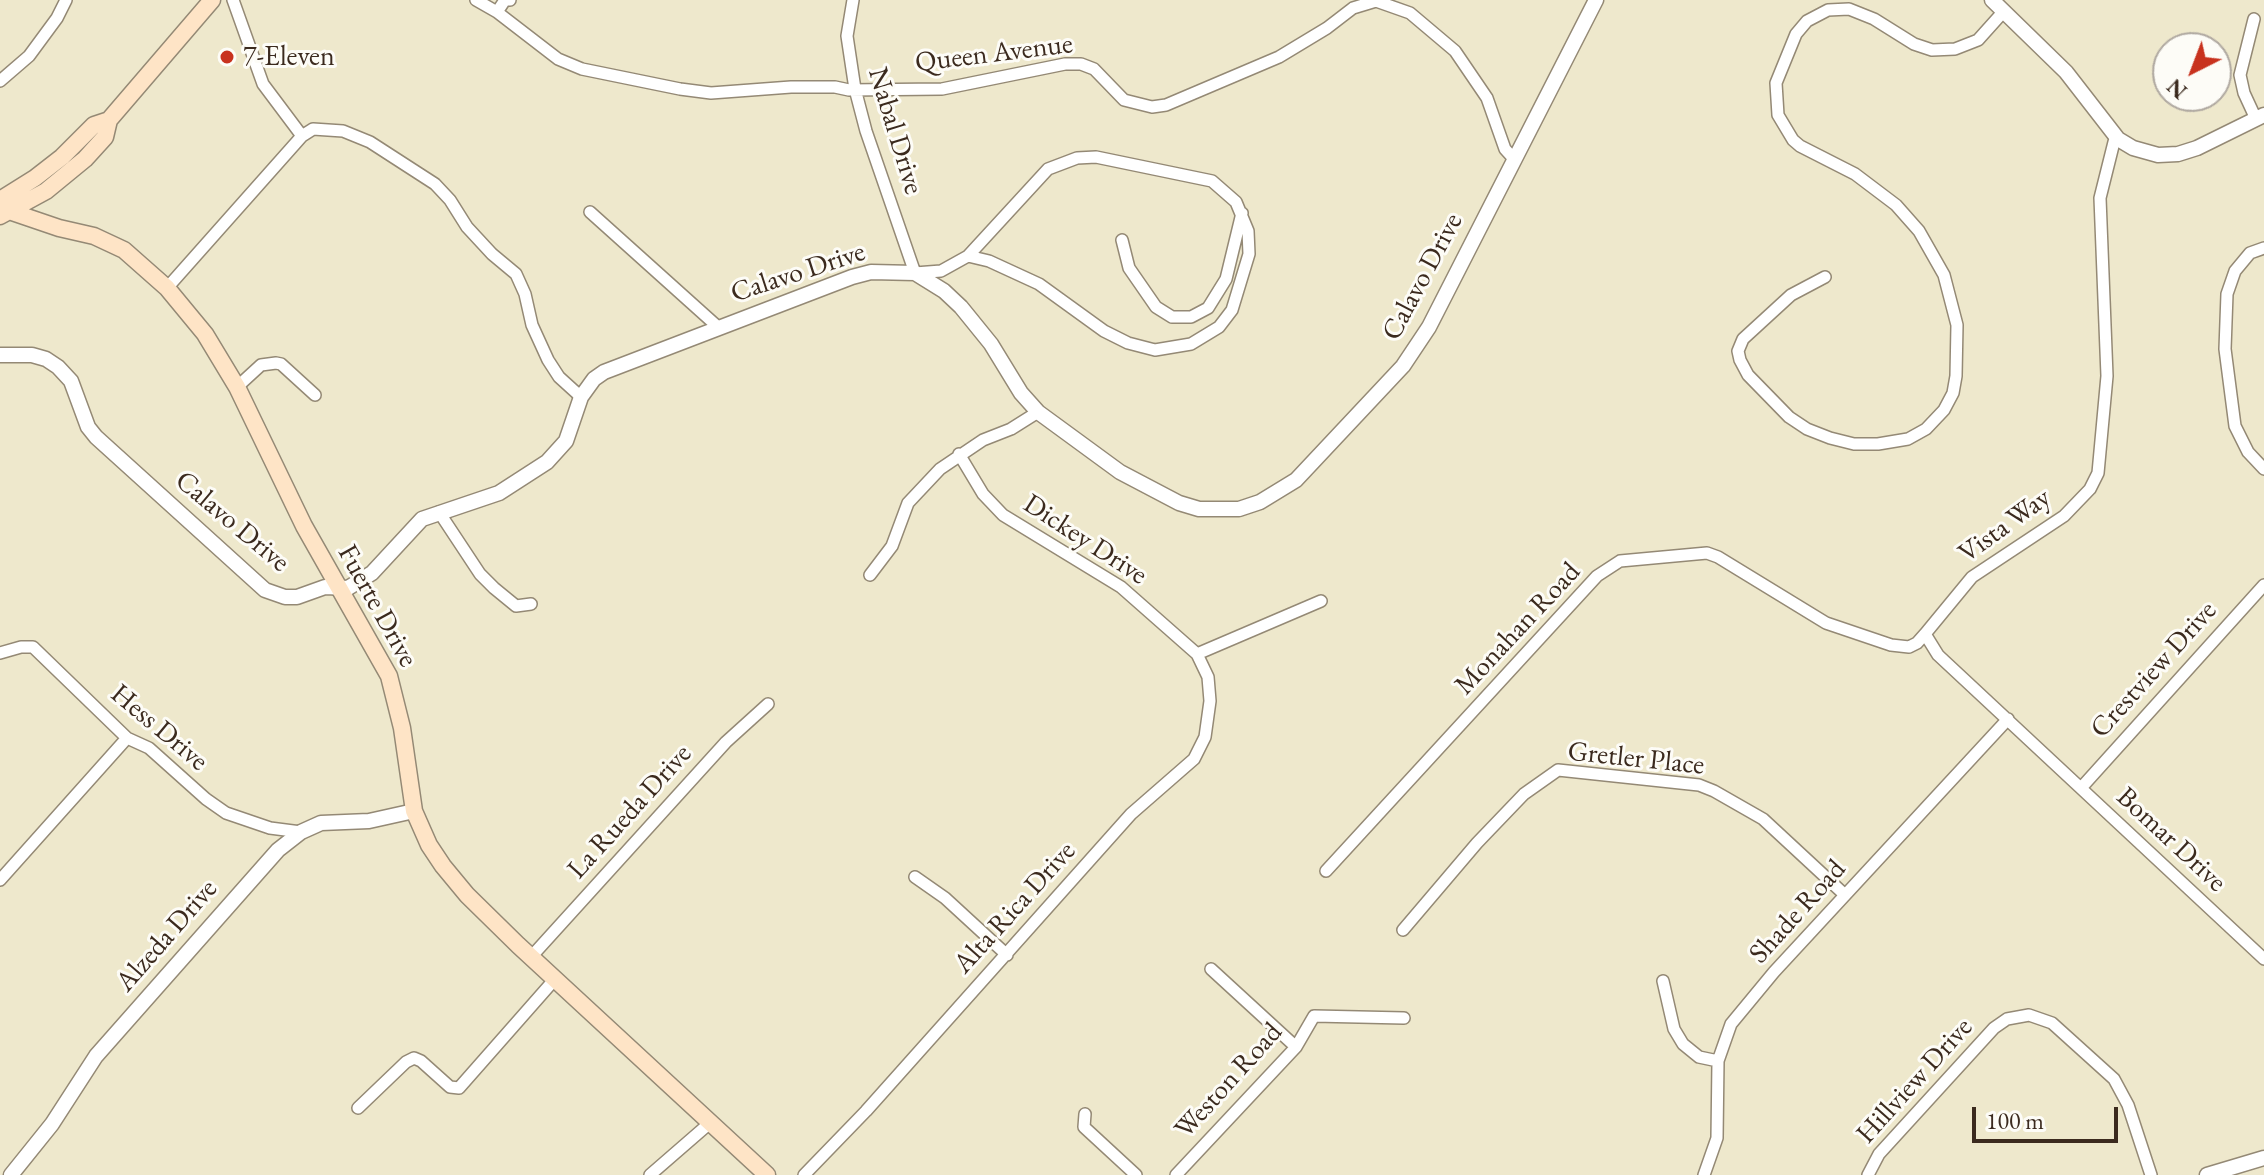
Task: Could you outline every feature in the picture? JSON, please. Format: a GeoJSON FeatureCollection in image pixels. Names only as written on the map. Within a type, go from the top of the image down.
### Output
{"type":"FeatureCollection","features":[{"type":"Feature","properties":{"kind":"main road"},"geometry":{"type":"LineString","coordinates":[[3,208],[46,191],[85,159],[105,137],[109,120],[212,0]]}},
{"type":"Feature","properties":{"kind":"main road"},"geometry":{"type":"LineString","coordinates":[[3,208],[94,125],[109,120]]}},
{"type":"Feature","properties":{"kind":"main road"},"geometry":{"type":"LineString","coordinates":[[46,191],[47,222]]}},
{"type":"Feature","properties":{"kind":"main road","name":"Fuerte Drive"},"geometry":{"type":"LineString","coordinates":[[3,208],[115,245],[167,288],[205,334],[237,387],[304,526],[372,643],[393,686],[414,811],[429,845],[467,895],[767,1175]]}},
{"type":"Feature","properties":{"kind":"street"},"geometry":{"type":"LineString","coordinates":[[0,81],[29,56],[57,18],[66,0]]}},
{"type":"Feature","properties":{"kind":"street"},"geometry":{"type":"LineString","coordinates":[[233,0],[263,84],[302,136]]}},
{"type":"Feature","properties":{"kind":"street","name":"Queen Avenue"},"geometry":{"type":"LineString","coordinates":[[476,0],[497,12],[558,59],[582,69],[628,80],[711,93],[791,87],[942,89],[1065,64],[1081,64],[1094,69],[1124,100],[1144,107],[1159,107],[1279,57],[1353,8],[1376,1],[1410,13],[1455,51],[1487,98],[1505,149],[1515,160]]}},
{"type":"Feature","properties":{"kind":"street"},"geometry":{"type":"LineString","coordinates":[[497,12],[505,0],[510,0]]}},
{"type":"Feature","properties":{"kind":"street","name":"Nabal Drive"},"geometry":{"type":"LineString","coordinates":[[853,0],[847,36],[855,89],[866,131],[915,273]]}},
{"type":"Feature","properties":{"kind":"street","name":"Calavo Drive"},"geometry":{"type":"LineString","coordinates":[[0,355],[32,355],[58,367],[71,381],[88,427],[96,437],[265,590],[285,597],[297,597],[325,587],[348,588],[372,573],[422,519],[499,493],[547,462],[566,441],[581,397],[594,379],[604,372],[871,272],[915,273],[935,284],[961,307],[991,344],[1021,393],[1038,412],[1120,472],[1179,503],[1199,509],[1239,509],[1270,497],[1296,480],[1403,366],[1429,327],[1596,0]]}},
{"type":"Feature","properties":{"kind":"street"},"geometry":{"type":"LineString","coordinates":[[1992,0],[2066,72],[2118,139],[2149,154],[2178,154],[2197,148],[2260,117],[2244,93],[2240,75],[2254,19]]}},
{"type":"Feature","properties":{"kind":"street"},"geometry":{"type":"LineString","coordinates":[[1825,277],[1791,295],[1743,339],[1738,351],[1748,375],[1789,417],[1807,429],[1830,438],[1854,444],[1878,444],[1908,439],[1926,429],[1944,410],[1953,393],[1956,376],[1957,325],[1944,275],[1919,231],[1896,205],[1855,174],[1793,140],[1778,115],[1776,83],[1796,34],[1814,16],[1828,10],[1849,9],[1874,19],[1914,44],[1932,50],[1955,49],[1978,40],[2004,11]]}},
{"type":"Feature","properties":{"kind":"street"},"geometry":{"type":"LineString","coordinates":[[167,288],[302,136],[313,129],[343,131],[370,142],[435,184],[484,245],[516,274],[525,294],[532,325],[548,360],[559,377],[581,397]]}},
{"type":"Feature","properties":{"kind":"street","name":"Vista Way"},"geometry":{"type":"LineString","coordinates":[[1925,634],[1972,577],[2064,516],[2090,489],[2098,473],[2107,376],[2100,198],[2114,142],[2118,139]]}},
{"type":"Feature","properties":{"kind":"street"},"geometry":{"type":"LineString","coordinates":[[915,273],[941,271],[968,256],[1048,169],[1077,158],[1096,157],[1200,177],[1225,190],[1242,212],[1248,231],[1249,254],[1232,310],[1219,327],[1199,341],[1155,350],[1128,343],[1104,331],[1022,274],[968,256]]}},
{"type":"Feature","properties":{"kind":"street"},"geometry":{"type":"LineString","coordinates":[[590,212],[718,327]]}},
{"type":"Feature","properties":{"kind":"street"},"geometry":{"type":"LineString","coordinates":[[1122,240],[1129,268],[1156,307],[1172,317],[1191,317],[1208,308],[1226,279],[1242,212]]}},
{"type":"Feature","properties":{"kind":"street"},"geometry":{"type":"LineString","coordinates":[[2264,248],[2250,253],[2235,271],[2227,294],[2225,349],[2235,426],[2248,452],[2264,469]]}},
{"type":"Feature","properties":{"kind":"street"},"geometry":{"type":"LineString","coordinates":[[237,387],[261,365],[276,363],[315,395]]}},
{"type":"Feature","properties":{"kind":"street"},"geometry":{"type":"LineString","coordinates":[[870,575],[892,546],[908,503],[940,469],[959,454],[1038,412]]}},
{"type":"Feature","properties":{"kind":"street","name":"Dickey Drive"},"geometry":{"type":"LineString","coordinates":[[959,454],[983,494],[1003,515],[1121,587],[1197,654]]}},
{"type":"Feature","properties":{"kind":"street"},"geometry":{"type":"LineString","coordinates":[[439,512],[480,574],[516,606],[531,604]]}},
{"type":"Feature","properties":{"kind":"street","name":"Monahan Road"},"geometry":{"type":"LineString","coordinates":[[1326,871],[1597,576],[1620,561],[1707,553],[1826,623],[1891,645],[1909,647],[1925,634]]}},
{"type":"Feature","properties":{"kind":"street","name":"Crestview Drive"},"geometry":{"type":"LineString","coordinates":[[2081,788],[2264,585]]}},
{"type":"Feature","properties":{"kind":"street"},"geometry":{"type":"LineString","coordinates":[[1197,654],[1321,601]]}},
{"type":"Feature","properties":{"kind":"street"},"geometry":{"type":"LineString","coordinates":[[1925,634],[1938,655],[2081,788]]}},
{"type":"Feature","properties":{"kind":"street","name":"Hess Drive"},"geometry":{"type":"LineString","coordinates":[[0,653],[33,647],[127,738],[149,748],[226,813],[270,828],[301,832]]}},
{"type":"Feature","properties":{"kind":"street","name":"Alta Rica Drive"},"geometry":{"type":"LineString","coordinates":[[804,1175],[866,1111],[1131,814],[1199,752],[1205,737],[1210,701],[1208,677],[1197,654]]}},
{"type":"Feature","properties":{"kind":"street","name":"La Rueda Drive"},"geometry":{"type":"LineString","coordinates":[[531,957],[726,742],[768,704]]}},
{"type":"Feature","properties":{"kind":"street","name":"Shade Road"},"geometry":{"type":"LineString","coordinates":[[1704,1175],[1717,1138],[1718,1061],[1731,1024],[1774,972],[2008,719]]}},
{"type":"Feature","properties":{"kind":"street"},"geometry":{"type":"LineString","coordinates":[[0,880],[127,738]]}},
{"type":"Feature","properties":{"kind":"street","name":"Gretler Place"},"geometry":{"type":"LineString","coordinates":[[1403,930],[1477,843],[1524,794],[1558,770],[1699,785],[1714,791],[1763,819],[1845,895]]}},
{"type":"Feature","properties":{"kind":"street","name":"Bomar Drive"},"geometry":{"type":"LineString","coordinates":[[2081,788],[2264,959]]}},
{"type":"Feature","properties":{"kind":"street","name":"Alzeda Drive"},"geometry":{"type":"LineString","coordinates":[[11,1175],[52,1124],[96,1056],[258,871],[301,832],[321,823],[369,821],[414,811]]}},
{"type":"Feature","properties":{"kind":"street"},"geometry":{"type":"LineString","coordinates":[[915,877],[945,898],[1007,955]]}},
{"type":"Feature","properties":{"kind":"street"},"geometry":{"type":"LineString","coordinates":[[1211,969],[1296,1047]]}},
{"type":"Feature","properties":{"kind":"street"},"geometry":{"type":"LineString","coordinates":[[358,1108],[414,1058],[450,1087],[459,1088],[555,979]]}},
{"type":"Feature","properties":{"kind":"street"},"geometry":{"type":"LineString","coordinates":[[1663,981],[1674,1029],[1683,1044],[1699,1057],[1718,1061]]}},
{"type":"Feature","properties":{"kind":"street","name":"Hillview Drive"},"geometry":{"type":"LineString","coordinates":[[1868,1175],[1879,1154],[1994,1028],[2014,1017],[2029,1015],[2052,1023],[2114,1079],[2128,1105],[2151,1175]]}},
{"type":"Feature","properties":{"kind":"street","name":"Weston Road"},"geometry":{"type":"LineString","coordinates":[[1176,1175],[1296,1047],[1314,1016],[1404,1018]]}},
{"type":"Feature","properties":{"kind":"street"},"geometry":{"type":"LineString","coordinates":[[1085,1114],[1084,1127],[1136,1175]]}},
{"type":"Feature","properties":{"kind":"street"},"geometry":{"type":"LineString","coordinates":[[650,1175],[711,1122]]}},
{"type":"Feature","properties":{"kind":"street"},"geometry":{"type":"LineString","coordinates":[[2207,1175],[2264,1158]]}},
{"type":"Feature","properties":{"kind":"place","name":"7-Eleven"},"geometry":{"type":"Point","coordinates":[227,57]}}]}
